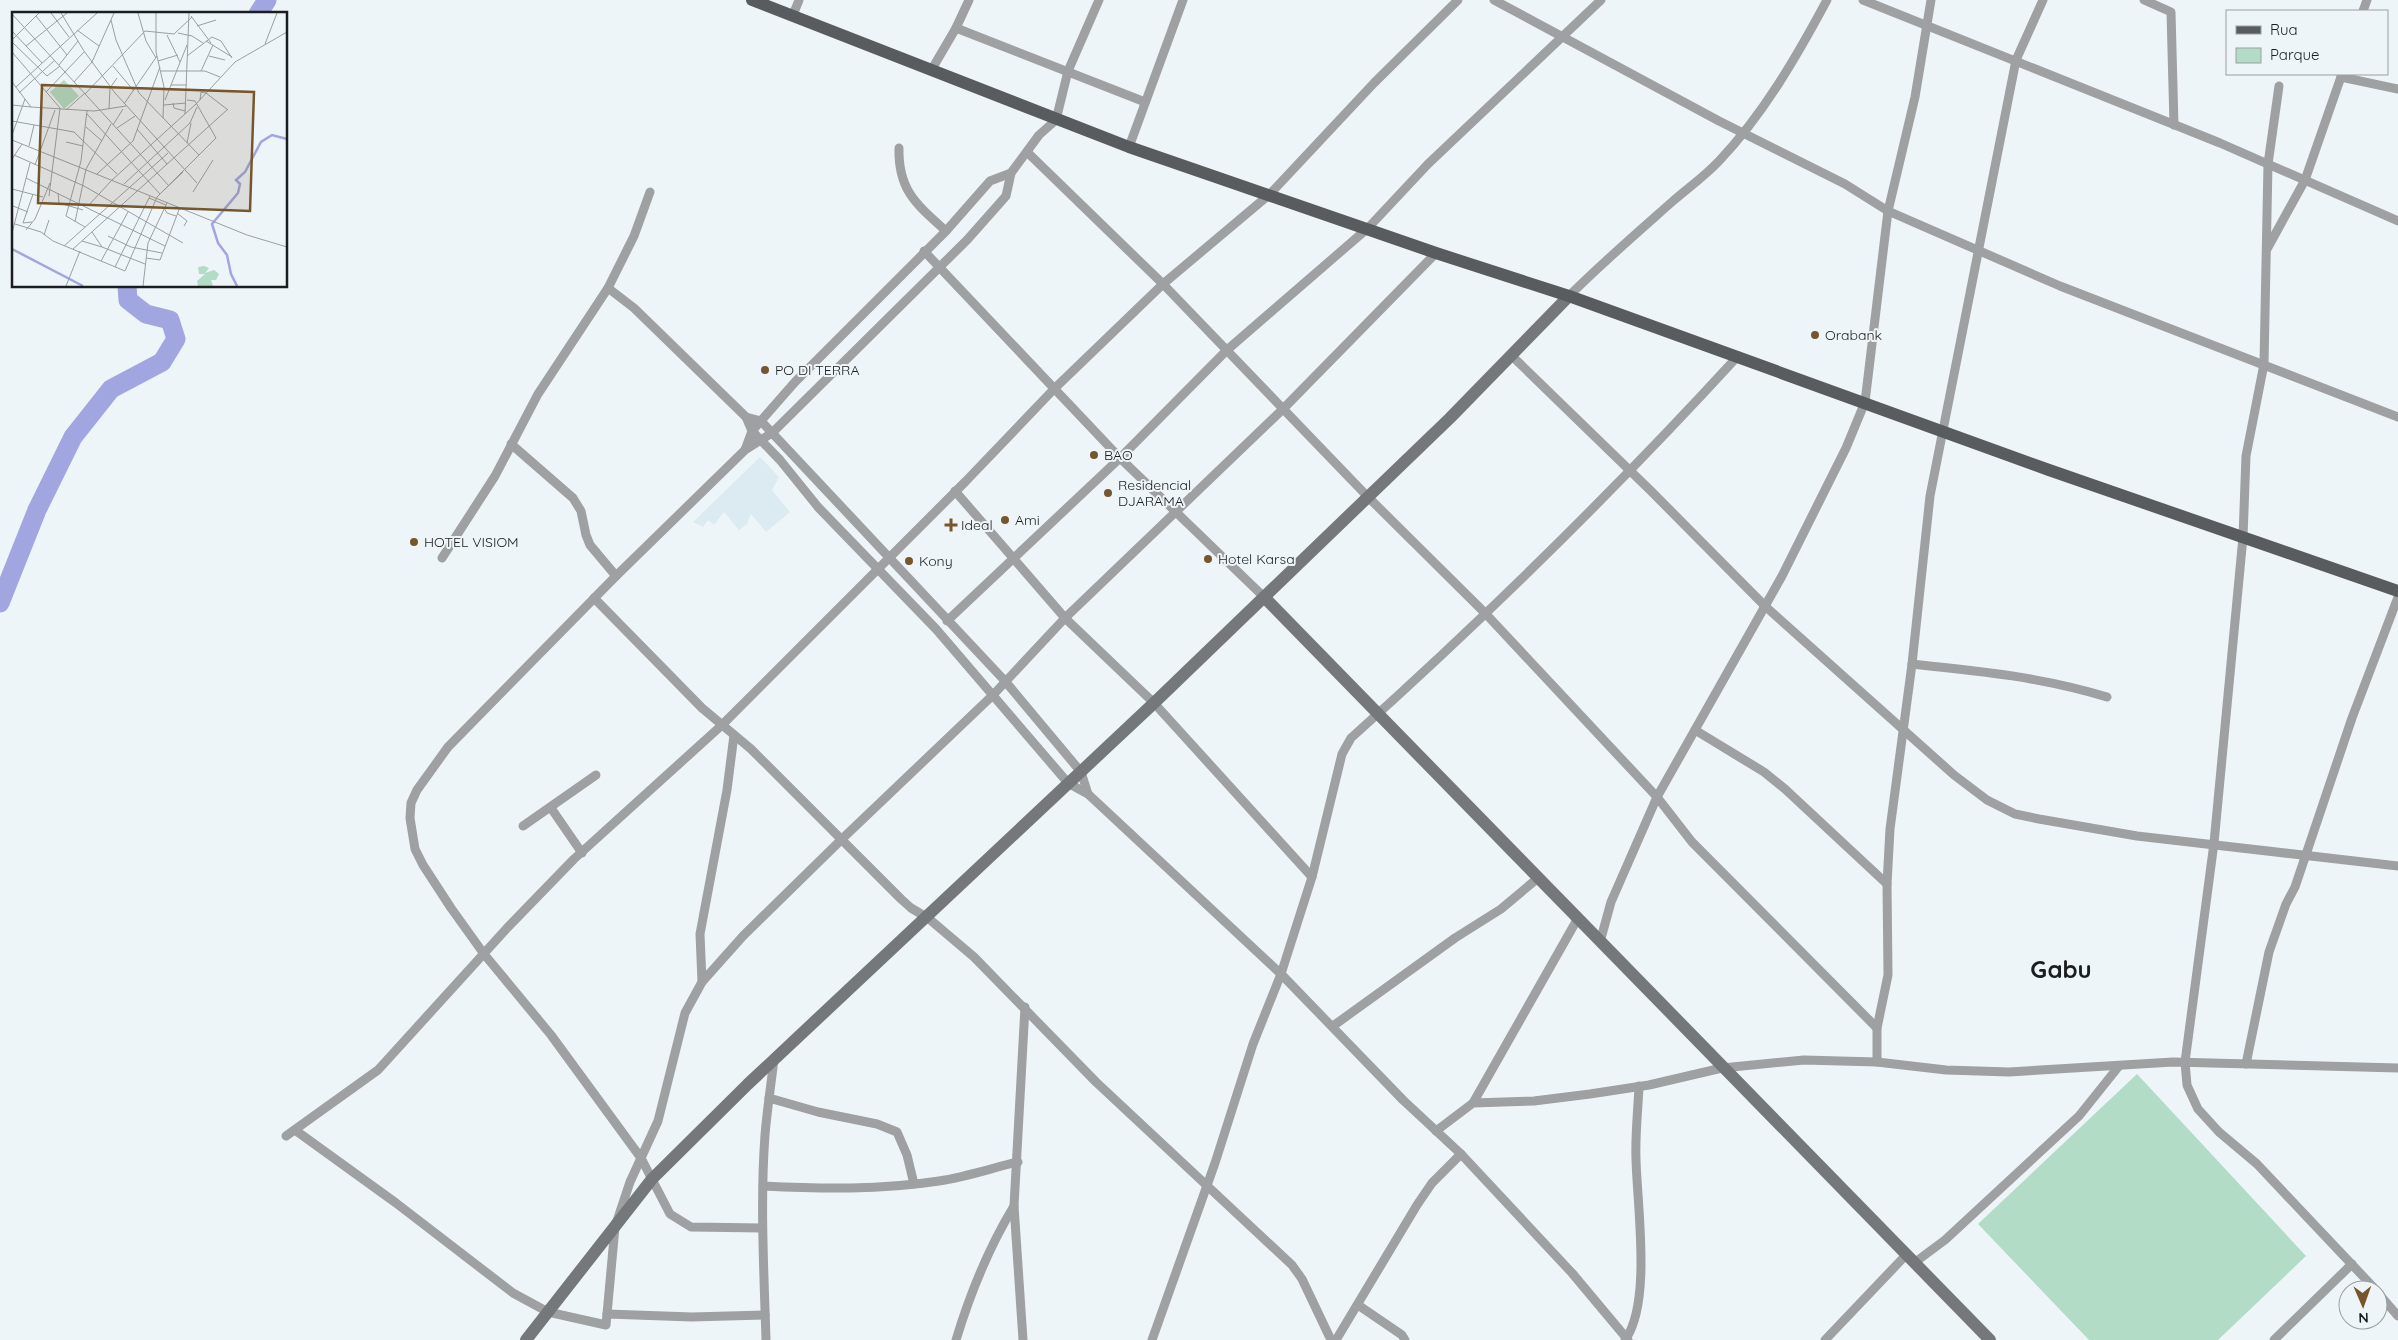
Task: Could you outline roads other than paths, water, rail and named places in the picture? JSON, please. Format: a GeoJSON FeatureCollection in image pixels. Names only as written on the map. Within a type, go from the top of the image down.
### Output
{"type":"FeatureCollection","features":[{"type":"Feature","properties":{"kind":"main road"},"geometry":{"type":"LineString","coordinates":[[752,0],[1129,147],[1270,194],[1436,253],[1569,296],[1941,431],[2398,591]]}},
{"type":"Feature","properties":{"kind":"main road"},"geometry":{"type":"LineString","coordinates":[[526,1340],[652,1179],[774,1060],[928,918],[1154,703],[1512,356],[1569,296]]}},
{"type":"Feature","properties":{"kind":"main road"},"geometry":{"type":"LineString","coordinates":[[1264,597],[1379,713],[1722,1068],[1990,1340]]}},
{"type":"Feature","properties":{"kind":"street"},"geometry":{"type":"LineString","coordinates":[[793,15],[799,0]]}},
{"type":"Feature","properties":{"kind":"street"},"geometry":{"type":"LineString","coordinates":[[932,69],[956,28],[968,0]]}},
{"type":"Feature","properties":{"kind":"street"},"geometry":{"type":"LineString","coordinates":[[762,1228],[691,1227],[670,1214],[641,1158],[551,1035],[484,954],[423,865],[415,849],[412,833],[411,803],[429,771],[448,747],[594,598],[745,450],[772,433],[967,240],[1006,196],[1011,173],[1038,135],[1056,120],[1068,71],[1099,0]]}},
{"type":"Feature","properties":{"kind":"street"},"geometry":{"type":"LineString","coordinates":[[1129,147],[1183,0]]}},
{"type":"Feature","properties":{"kind":"street"},"geometry":{"type":"LineString","coordinates":[[286,1136],[378,1070],[542,891],[722,725],[888,556],[956,491],[1054,389],[1163,284],[1270,194],[1360,97],[1458,0]]}},
{"type":"Feature","properties":{"kind":"street"},"geometry":{"type":"LineString","coordinates":[[1494,0],[1743,133],[1845,184],[1888,210],[2068,289],[2398,417]]}},
{"type":"Feature","properties":{"kind":"street"},"geometry":{"type":"LineString","coordinates":[[947,621],[1016,559],[1227,350],[1368,228],[1428,164],[1601,0]]}},
{"type":"Feature","properties":{"kind":"street"},"geometry":{"type":"LineString","coordinates":[[1569,296],[1611,256],[1718,162],[1743,133],[1810,31],[1827,0]]}},
{"type":"Feature","properties":{"kind":"street"},"geometry":{"type":"LineString","coordinates":[[1863,0],[2174,125],[2398,221]]}},
{"type":"Feature","properties":{"kind":"street"},"geometry":{"type":"LineString","coordinates":[[1600,942],[1611,902],[1657,797],[1738,650],[1766,607],[1846,448],[1865,402],[1888,210],[1915,97],[1931,0]]}},
{"type":"Feature","properties":{"kind":"street"},"geometry":{"type":"LineString","coordinates":[[1877,1062],[1877,1028],[1888,975],[1887,884],[1890,829],[1912,664],[1930,496],[1941,431],[2016,60],[2044,0]]}},
{"type":"Feature","properties":{"kind":"street"},"geometry":{"type":"LineString","coordinates":[[2144,0],[2171,12],[2174,125]]}},
{"type":"Feature","properties":{"kind":"street"},"geometry":{"type":"LineString","coordinates":[[956,28],[1145,102]]}},
{"type":"Feature","properties":{"kind":"street"},"geometry":{"type":"LineString","coordinates":[[2267,249],[2305,180],[2341,75],[2398,89]]}},
{"type":"Feature","properties":{"kind":"street"},"geometry":{"type":"LineString","coordinates":[[2279,86],[2268,164],[2264,364],[2246,456],[2242,537],[2214,843],[2185,1062],[2188,1085],[2198,1109],[2219,1132],[2257,1164],[2367,1280]]}},
{"type":"Feature","properties":{"kind":"street"},"geometry":{"type":"LineString","coordinates":[[899,148],[899,171],[911,197],[946,231]]}},
{"type":"Feature","properties":{"kind":"street"},"geometry":{"type":"LineString","coordinates":[[1027,152],[1163,284],[1367,496],[1485,613],[1657,797],[1692,842],[1877,1028]]}},
{"type":"Feature","properties":{"kind":"street"},"geometry":{"type":"LineString","coordinates":[[745,450],[752,431],[794,382],[946,231],[990,181],[1011,173]]}},
{"type":"Feature","properties":{"kind":"street"},"geometry":{"type":"LineString","coordinates":[[442,558],[495,476],[538,394],[608,288],[634,236],[650,192]]}},
{"type":"Feature","properties":{"kind":"street"},"geometry":{"type":"LineString","coordinates":[[924,251],[1120,458],[1264,597]]}},
{"type":"Feature","properties":{"kind":"street"},"geometry":{"type":"LineString","coordinates":[[295,1130],[396,1203],[512,1293],[548,1312],[606,1325],[615,1227],[622,1204],[658,1121],[684,1013],[702,982],[743,936],[993,695],[1004,681],[1065,618],[1283,409],[1436,253]]}},
{"type":"Feature","properties":{"kind":"street"},"geometry":{"type":"LineString","coordinates":[[608,288],[634,308],[746,416],[752,431],[818,507],[936,629],[1068,783],[1088,794],[1281,974],[1356,1052],[1461,1154],[1572,1273],[1626,1339],[1633,1329],[1640,1276],[1636,1156],[1639,1086]]}},
{"type":"Feature","properties":{"kind":"street"},"geometry":{"type":"LineString","coordinates":[[1512,356],[1766,607],[1954,775],[1987,800],[2015,814],[2137,836],[2214,843],[2398,866]]}},
{"type":"Feature","properties":{"kind":"street"},"geometry":{"type":"LineString","coordinates":[[1152,1340],[1206,1186],[1252,1044],[1281,974],[1312,877],[1342,754],[1351,738],[1485,613],[1672,429],[1738,356]]}},
{"type":"Feature","properties":{"kind":"street"},"geometry":{"type":"LineString","coordinates":[[746,416],[761,421],[1004,681],[1081,772],[1088,794]]}},
{"type":"Feature","properties":{"kind":"street"},"geometry":{"type":"LineString","coordinates":[[511,444],[573,498],[581,511],[590,545],[616,576]]}},
{"type":"Feature","properties":{"kind":"street"},"geometry":{"type":"LineString","coordinates":[[956,491],[1065,618],[1154,703],[1312,877]]}},
{"type":"Feature","properties":{"kind":"street"},"geometry":{"type":"LineString","coordinates":[[2246,1064],[2269,952],[2286,904],[2295,887],[2352,718],[2398,597]]}},
{"type":"Feature","properties":{"kind":"street"},"geometry":{"type":"LineString","coordinates":[[594,598],[702,708],[758,755],[901,899],[928,918],[974,957],[1096,1082],[1292,1265],[1302,1279],[1331,1340]]}},
{"type":"Feature","properties":{"kind":"street"},"geometry":{"type":"LineString","coordinates":[[1912,664],[2060,683],[2107,697]]}},
{"type":"Feature","properties":{"kind":"street"},"geometry":{"type":"LineString","coordinates":[[1695,730],[1764,772],[1785,789],[1887,884]]}},
{"type":"Feature","properties":{"kind":"street"},"geometry":{"type":"LineString","coordinates":[[702,982],[700,934],[727,790],[734,735]]}},
{"type":"Feature","properties":{"kind":"street"},"geometry":{"type":"LineString","coordinates":[[523,826],[596,775]]}},
{"type":"Feature","properties":{"kind":"street"},"geometry":{"type":"LineString","coordinates":[[551,808],[582,853]]}},
{"type":"Feature","properties":{"kind":"street"},"geometry":{"type":"LineString","coordinates":[[1333,1026],[1345,1015],[1455,938],[1501,909],[1538,878]]}},
{"type":"Feature","properties":{"kind":"street"},"geometry":{"type":"LineString","coordinates":[[1436,1130],[1473,1104],[1578,918]]}},
{"type":"Feature","properties":{"kind":"street"},"geometry":{"type":"LineString","coordinates":[[1023,1340],[1014,1206],[1018,1162],[1017,1121],[1023,1052],[1024,1007]]}},
{"type":"Feature","properties":{"kind":"street"},"geometry":{"type":"LineString","coordinates":[[766,1340],[762,1228],[763,1186],[765,1136],[774,1060]]}},
{"type":"Feature","properties":{"kind":"street"},"geometry":{"type":"LineString","coordinates":[[1473,1104],[1534,1101],[1639,1086],[1722,1068],[1804,1060],[1877,1062],[1946,1070],[2009,1072],[2185,1062],[2398,1068]]}},
{"type":"Feature","properties":{"kind":"street"},"geometry":{"type":"LineString","coordinates":[[1825,1340],[1910,1259],[1945,1240],[2079,1116],[2119,1066]]}},
{"type":"Feature","properties":{"kind":"street"},"geometry":{"type":"LineString","coordinates":[[769,1098],[818,1112],[877,1124],[897,1132],[903,1140],[914,1184]]}},
{"type":"Feature","properties":{"kind":"street"},"geometry":{"type":"LineString","coordinates":[[1336,1340],[1417,1205],[1432,1183],[1461,1154]]}},
{"type":"Feature","properties":{"kind":"street"},"geometry":{"type":"LineString","coordinates":[[763,1186],[836,1190],[914,1184],[941,1181],[1018,1162]]}},
{"type":"Feature","properties":{"kind":"street"},"geometry":{"type":"LineString","coordinates":[[956,1340],[974,1288],[998,1232],[1014,1206]]}},
{"type":"Feature","properties":{"kind":"street"},"geometry":{"type":"LineString","coordinates":[[2274,1340],[2352,1264]]}},
{"type":"Feature","properties":{"kind":"street"},"geometry":{"type":"LineString","coordinates":[[1358,1304],[1402,1335],[1406,1340]]}},
{"type":"Feature","properties":{"kind":"street"},"geometry":{"type":"LineString","coordinates":[[2388,1304],[2398,1316]]}},
{"type":"Feature","properties":{"kind":"street"},"geometry":{"type":"LineString","coordinates":[[608,1314],[692,1317],[765,1315]]}},
{"type":"Feature","properties":{"kind":"waterway"},"geometry":{"type":"LineString","coordinates":[[259,12],[267,0]]}},
{"type":"Feature","properties":{"kind":"waterway"},"geometry":{"type":"LineString","coordinates":[[0,603],[37,510],[73,437],[111,389],[162,362],[176,339],[170,320],[146,314],[128,300],[127,288]]}},
{"type":"Feature","properties":{"kind":"place","name":"Orabank"},"geometry":{"type":"Point","coordinates":[1815,335]}},
{"type":"Feature","properties":{"kind":"place","name":"PO DI TERRA"},"geometry":{"type":"Point","coordinates":[765,370]}},
{"type":"Feature","properties":{"kind":"place","name":"BAO"},"geometry":{"type":"Point","coordinates":[1094,455]}},
{"type":"Feature","properties":{"kind":"place","name":"Residencial DJARAMA"},"geometry":{"type":"Point","coordinates":[1108,493]}},
{"type":"Feature","properties":{"kind":"place","name":"Ami"},"geometry":{"type":"Point","coordinates":[1005,520]}},
{"type":"Feature","properties":{"kind":"place","name":"Ideal"},"geometry":{"type":"Point","coordinates":[951,525]}},
{"type":"Feature","properties":{"kind":"place","name":"HOTEL VISIOM"},"geometry":{"type":"Point","coordinates":[414,542]}},
{"type":"Feature","properties":{"kind":"place","name":"Hotel Karsa"},"geometry":{"type":"Point","coordinates":[1208,559]}},
{"type":"Feature","properties":{"kind":"place","name":"Kony"},"geometry":{"type":"Point","coordinates":[909,561]}},
{"type":"Feature","properties":{"kind":"district","name":"Gabu"},"geometry":{"type":"Point","coordinates":[2061,969]}}]}
